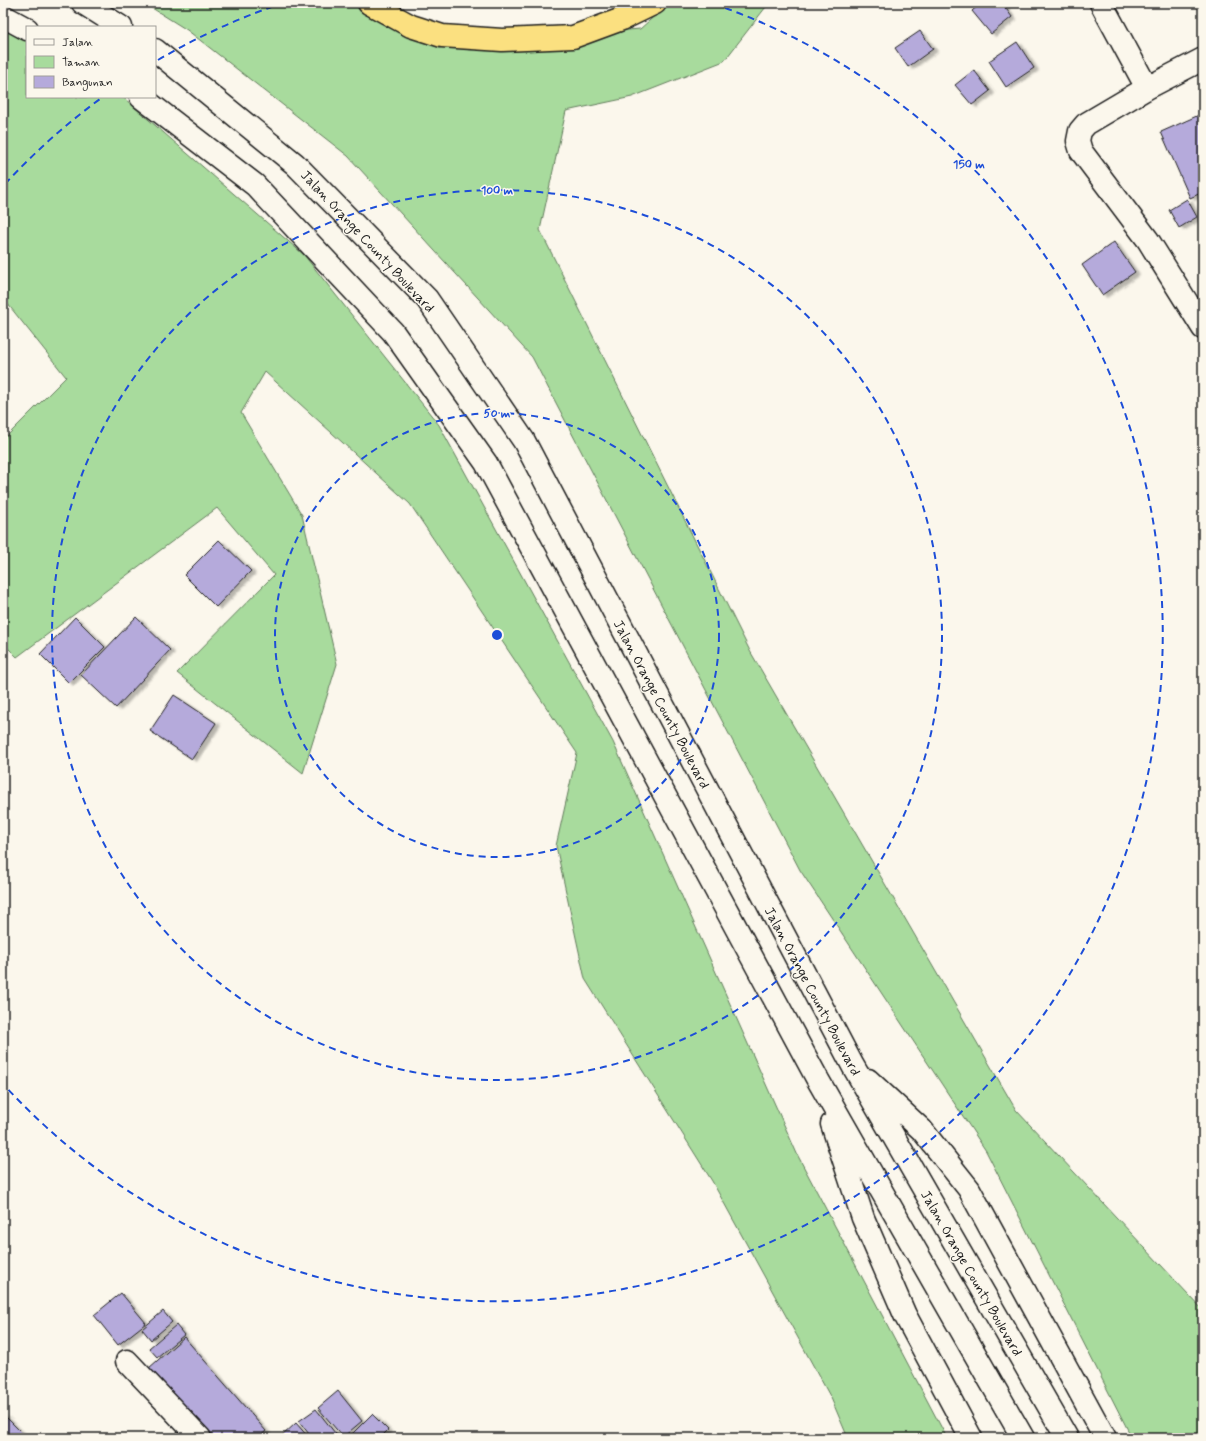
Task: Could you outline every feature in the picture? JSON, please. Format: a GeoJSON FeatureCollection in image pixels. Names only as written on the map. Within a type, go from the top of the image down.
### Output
{"type":"FeatureCollection","features":[{"type":"Feature","properties":{"kind":"highway"},"geometry":{"type":"LineString","coordinates":[[369,3],[411,26],[442,36],[502,40],[573,37],[622,19],[655,3]]}},
{"type":"Feature","properties":{"kind":"main road"},"geometry":{"type":"LineString","coordinates":[[83,3],[119,26]]}},
{"type":"Feature","properties":{"kind":"main road"},"geometry":{"type":"LineString","coordinates":[[1101,3],[1147,88]]}},
{"type":"Feature","properties":{"kind":"main road"},"geometry":{"type":"LineString","coordinates":[[3,16],[26,28]]}},
{"type":"Feature","properties":{"kind":"main road","name":"Jalan Orange County Boulevard"},"geometry":{"type":"LineString","coordinates":[[156,51],[295,164],[427,299],[524,441],[852,1066],[1067,1438]]}},
{"type":"Feature","properties":{"kind":"main road"},"geometry":{"type":"LineString","coordinates":[[1203,59],[1147,88],[1086,124],[1080,131],[1078,141],[1081,151],[1148,240],[1203,328]]}},
{"type":"Feature","properties":{"kind":"main road"},"geometry":{"type":"LineString","coordinates":[[142,98],[261,191],[393,332],[486,463],[818,1080],[1022,1438]]}},
{"type":"Feature","properties":{"kind":"main road"},"geometry":{"type":"LineString","coordinates":[[852,1066],[922,1130],[969,1189],[1105,1438]]}},
{"type":"Feature","properties":{"kind":"main road"},"geometry":{"type":"LineString","coordinates":[[818,1080],[862,1218],[905,1315],[971,1438]]}},
{"type":"Feature","properties":{"kind":"main road"},"geometry":{"type":"LineString","coordinates":[[127,1361],[200,1438]]}},
{"type":"Feature","properties":{"kind":"green space"},"geometry":{"type":"Polygon","coordinates":[[[144,3],[377,3],[465,44],[640,29],[669,3],[769,3],[724,61],[632,97],[566,111],[540,230],[750,651],[1016,1110],[1203,1310],[1203,1438],[1132,1438],[986,1151],[800,870],[532,357],[348,156],[187,30],[144,3]]]}},
{"type":"Feature","properties":{"kind":"green space"},"geometry":{"type":"Polygon","coordinates":[[[3,27],[26,40],[26,98],[125,99],[304,255],[439,425],[613,742],[798,1156],[947,1438],[848,1438],[831,1398],[712,1181],[585,979],[556,846],[577,753],[410,504],[265,372],[241,413],[302,515],[337,664],[303,773],[177,673],[274,575],[217,508],[17,657],[3,643],[3,440],[66,377],[3,298],[3,27]]]}},
{"type":"Feature","properties":{"kind":"building"},"geometry":{"type":"Polygon","coordinates":[[[981,3],[1002,3],[1012,17],[991,34],[972,11],[981,3]]]}},
{"type":"Feature","properties":{"kind":"building"},"geometry":{"type":"Polygon","coordinates":[[[920,31],[933,49],[908,67],[895,48],[920,31]]]}},
{"type":"Feature","properties":{"kind":"building"},"geometry":{"type":"Polygon","coordinates":[[[1017,42],[1034,68],[1006,87],[989,61],[1017,42]]]}},
{"type":"Feature","properties":{"kind":"building"},"geometry":{"type":"Polygon","coordinates":[[[974,70],[990,91],[972,105],[955,85],[974,70]]]}},
{"type":"Feature","properties":{"kind":"building"},"geometry":{"type":"Polygon","coordinates":[[[1199,115],[1203,124],[1203,192],[1190,198],[1161,132],[1199,115]]]}},
{"type":"Feature","properties":{"kind":"building"},"geometry":{"type":"Polygon","coordinates":[[[1187,199],[1197,217],[1179,228],[1169,210],[1187,199]]]}},
{"type":"Feature","properties":{"kind":"building"},"geometry":{"type":"Polygon","coordinates":[[[1114,242],[1135,272],[1102,295],[1082,265],[1114,242]]]}},
{"type":"Feature","properties":{"kind":"building"},"geometry":{"type":"Polygon","coordinates":[[[219,540],[251,571],[216,607],[184,575],[219,540]]]}},
{"type":"Feature","properties":{"kind":"building"},"geometry":{"type":"Polygon","coordinates":[[[75,617],[105,647],[69,683],[40,654],[75,617]]]}},
{"type":"Feature","properties":{"kind":"building"},"geometry":{"type":"Polygon","coordinates":[[[136,617],[170,650],[116,708],[81,675],[136,617]]]}},
{"type":"Feature","properties":{"kind":"building"},"geometry":{"type":"Polygon","coordinates":[[[174,695],[216,723],[192,759],[150,731],[174,695]]]}},
{"type":"Feature","properties":{"kind":"building"},"geometry":{"type":"Polygon","coordinates":[[[121,1293],[146,1323],[118,1345],[94,1315],[121,1293]]]}},
{"type":"Feature","properties":{"kind":"building"},"geometry":{"type":"Polygon","coordinates":[[[163,1311],[172,1322],[151,1340],[142,1329],[163,1311]]]}},
{"type":"Feature","properties":{"kind":"building"},"geometry":{"type":"Polygon","coordinates":[[[176,1325],[184,1335],[157,1357],[149,1348],[176,1325]]]}},
{"type":"Feature","properties":{"kind":"building"},"geometry":{"type":"Polygon","coordinates":[[[184,1337],[266,1431],[258,1438],[211,1438],[149,1368],[184,1337]]]}},
{"type":"Feature","properties":{"kind":"building"},"geometry":{"type":"Polygon","coordinates":[[[338,1391],[362,1421],[343,1437],[318,1408],[338,1391]]]}},
{"type":"Feature","properties":{"kind":"building"},"geometry":{"type":"Polygon","coordinates":[[[316,1409],[339,1438],[312,1438],[299,1421],[316,1409]]]}},
{"type":"Feature","properties":{"kind":"building"},"geometry":{"type":"Polygon","coordinates":[[[3,1414],[27,1438],[3,1438],[3,1414]]]}},
{"type":"Feature","properties":{"kind":"building"},"geometry":{"type":"Polygon","coordinates":[[[372,1414],[388,1430],[380,1438],[348,1438],[372,1414]]]}},
{"type":"Feature","properties":{"kind":"building"},"geometry":{"type":"Polygon","coordinates":[[[296,1423],[309,1438],[284,1438],[282,1436],[296,1423]]]}}]}
